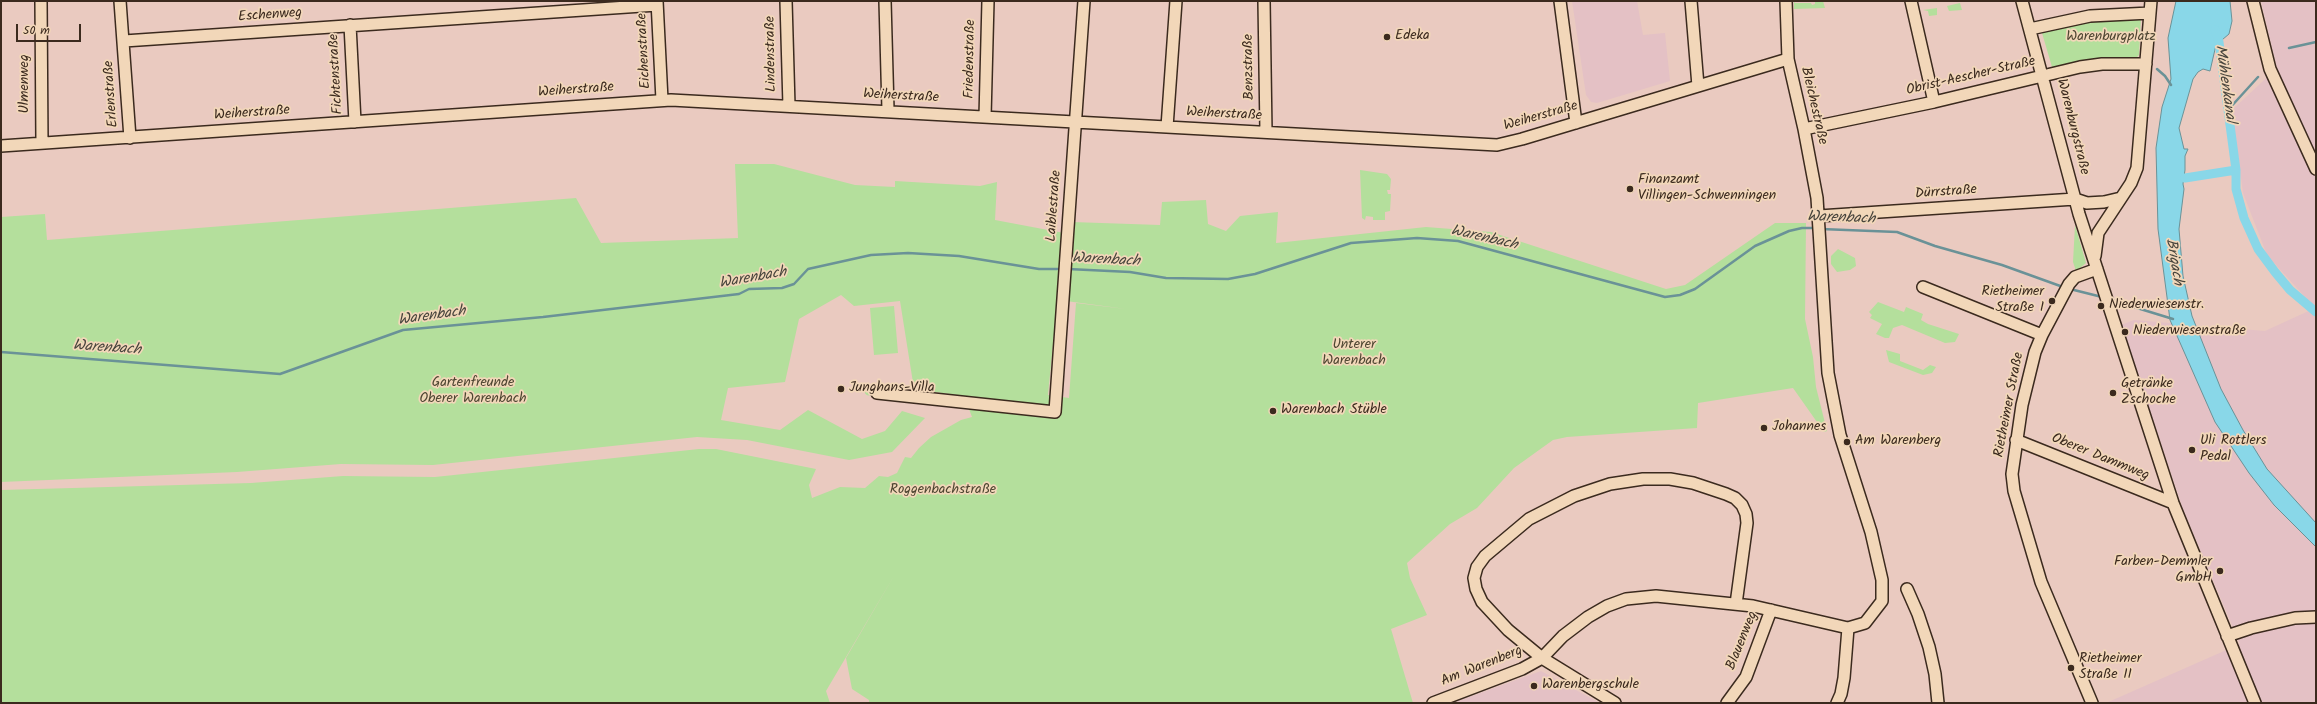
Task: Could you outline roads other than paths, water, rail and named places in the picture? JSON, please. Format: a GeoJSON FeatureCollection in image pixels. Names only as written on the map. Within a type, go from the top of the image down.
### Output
{"type":"FeatureCollection","features":[{"type":"Feature","properties":{"kind":"street","name":"Ulmenweg"},"geometry":{"type":"LineString","coordinates":[[41,1],[42,142]]}},
{"type":"Feature","properties":{"kind":"street","name":"Erlenstraße"},"geometry":{"type":"LineString","coordinates":[[120,1],[130,138]]}},
{"type":"Feature","properties":{"kind":"street","name":"Lindenstraße"},"geometry":{"type":"LineString","coordinates":[[786,1],[788,106]]}},
{"type":"Feature","properties":{"kind":"street"},"geometry":{"type":"LineString","coordinates":[[885,1],[888,110]]}},
{"type":"Feature","properties":{"kind":"street","name":"Friedenstraße"},"geometry":{"type":"LineString","coordinates":[[985,117],[988,1]]}},
{"type":"Feature","properties":{"kind":"street","name":"Laiblestraße"},"geometry":{"type":"LineString","coordinates":[[877,393],[1055,412],[1084,1]]}},
{"type":"Feature","properties":{"kind":"street"},"geometry":{"type":"LineString","coordinates":[[1168,127],[1176,1]]}},
{"type":"Feature","properties":{"kind":"street","name":"Benzstraße"},"geometry":{"type":"LineString","coordinates":[[1264,1],[1266,132]]}},
{"type":"Feature","properties":{"kind":"street"},"geometry":{"type":"LineString","coordinates":[[1560,1],[1576,123]]}},
{"type":"Feature","properties":{"kind":"street"},"geometry":{"type":"LineString","coordinates":[[1691,1],[1698,86]]}},
{"type":"Feature","properties":{"kind":"street","name":"Bleichestraße"},"geometry":{"type":"LineString","coordinates":[[1786,1],[1788,59],[1804,129],[1819,219]]}},
{"type":"Feature","properties":{"kind":"street"},"geometry":{"type":"LineString","coordinates":[[1911,1],[1934,102]]}},
{"type":"Feature","properties":{"kind":"street","name":"Warenburgstraße"},"geometry":{"type":"LineString","coordinates":[[2022,1],[2075,199],[2096,265]]}},
{"type":"Feature","properties":{"kind":"street"},"geometry":{"type":"LineString","coordinates":[[2151,1],[2137,168],[2131,183],[2098,233],[2096,265],[2173,503],[2255,703]]}},
{"type":"Feature","properties":{"kind":"street"},"geometry":{"type":"LineString","coordinates":[[2253,1],[2261,39],[2270,69],[2316,169]]}},
{"type":"Feature","properties":{"kind":"street","name":"Eschenweg"},"geometry":{"type":"LineString","coordinates":[[124,41],[657,3]]}},
{"type":"Feature","properties":{"kind":"street","name":"Eichenstraße"},"geometry":{"type":"LineString","coordinates":[[657,3],[662,100]]}},
{"type":"Feature","properties":{"kind":"street"},"geometry":{"type":"LineString","coordinates":[[2030,29],[2090,16],[2150,13]]}},
{"type":"Feature","properties":{"kind":"street","name":"Fichtenstraße"},"geometry":{"type":"LineString","coordinates":[[350,25],[355,122]]}},
{"type":"Feature","properties":{"kind":"street","name":"Weiherstraße"},"geometry":{"type":"LineString","coordinates":[[1,146],[662,100],[888,110],[985,117],[1497,145],[1576,123],[1788,59]]}},
{"type":"Feature","properties":{"kind":"street","name":"Obrist-Aescher-Straße"},"geometry":{"type":"LineString","coordinates":[[1804,129],[1934,102],[2043,76],[2102,64],[2146,64]]}},
{"type":"Feature","properties":{"kind":"street","name":"Dürrstraße"},"geometry":{"type":"LineString","coordinates":[[1819,219],[2075,199],[2087,203],[2104,202],[2121,198]]}},
{"type":"Feature","properties":{"kind":"street"},"geometry":{"type":"LineString","coordinates":[[1819,219],[1824,336],[1832,398],[1840,435],[1871,532],[1883,592],[1882,601],[1871,617],[1864,623],[1848,628],[1844,678],[1841,694],[1837,703]]}},
{"type":"Feature","properties":{"kind":"street","name":"Rietheimer Straße"},"geometry":{"type":"LineString","coordinates":[[2092,703],[2041,582],[2022,521],[2014,491],[2012,474],[2016,440],[2035,352],[2060,299],[2069,284],[2076,277],[2096,265]]}},
{"type":"Feature","properties":{"kind":"street"},"geometry":{"type":"LineString","coordinates":[[1923,287],[2042,335]]}},
{"type":"Feature","properties":{"kind":"street","name":"Oberer Dammweg"},"geometry":{"type":"LineString","coordinates":[[2016,440],[2173,503]]}},
{"type":"Feature","properties":{"kind":"street"},"geometry":{"type":"LineString","coordinates":[[1615,703],[1542,658],[1504,627],[1482,602],[1476,589],[1474,578],[1477,567],[1485,556],[1529,519],[1574,496],[1610,484],[1643,479],[1670,479],[1693,483],[1735,498],[1742,505],[1747,523],[1736,604]]}},
{"type":"Feature","properties":{"kind":"street"},"geometry":{"type":"LineString","coordinates":[[1907,589],[1930,648],[1935,674],[1938,703]]}},
{"type":"Feature","properties":{"kind":"street","name":"Am Warenberg"},"geometry":{"type":"LineString","coordinates":[[1433,703],[1502,678],[1542,658],[1563,636],[1588,617],[1607,606],[1626,600],[1656,596],[1736,604],[1772,610],[1848,628]]}},
{"type":"Feature","properties":{"kind":"street","name":"Blauenweg"},"geometry":{"type":"LineString","coordinates":[[1727,703],[1746,677],[1772,610]]}},
{"type":"Feature","properties":{"kind":"street"},"geometry":{"type":"LineString","coordinates":[[2227,636],[2251,628],[2295,618],[2316,617]]}},
{"type":"Feature","properties":{"kind":"water","name":"Brigach"},"geometry":{"type":"Polygon","coordinates":[[[2176,1],[2230,1],[2232,21],[2229,34],[2216,45],[2210,71],[2203,69],[2198,72],[2193,79],[2179,128],[2184,149],[2188,149],[2185,156],[2184,189],[2179,229],[2183,276],[2192,316],[2221,389],[2243,430],[2267,469],[2316,523],[2316,547],[2274,505],[2249,473],[2215,422],[2170,320],[2158,229],[2156,148],[2162,107],[2171,79],[2168,38],[2176,1]]]}},
{"type":"Feature","properties":{"kind":"waterway","name":"Mühlenkanal"},"geometry":{"type":"LineString","coordinates":[[2215,30],[2219,42],[2236,170],[2236,189],[2244,218],[2258,249],[2275,272],[2290,290],[2316,312]]}},
{"type":"Feature","properties":{"kind":"waterway"},"geometry":{"type":"LineString","coordinates":[[2289,48],[2316,42]]}},
{"type":"Feature","properties":{"kind":"waterway"},"geometry":{"type":"LineString","coordinates":[[2157,69],[2165,76],[2171,85]]}},
{"type":"Feature","properties":{"kind":"waterway"},"geometry":{"type":"LineString","coordinates":[[2228,110],[2258,77]]}},
{"type":"Feature","properties":{"kind":"waterway","name":"Mühlenkanal"},"geometry":{"type":"LineString","coordinates":[[2185,178],[2236,170]]}},
{"type":"Feature","properties":{"kind":"waterway","name":"Warenbach"},"geometry":{"type":"LineString","coordinates":[[1068,269],[1130,272],[1166,278],[1228,279],[1255,274],[1351,243],[1417,238],[1458,241],[1665,297],[1680,295],[1695,289],[1755,246],[1789,231],[1802,228],[1816,228]]}},
{"type":"Feature","properties":{"kind":"waterway","name":"Warenbach"},"geometry":{"type":"LineString","coordinates":[[1821,229],[1897,232],[1935,246],[2002,265],[2063,287]]}},
{"type":"Feature","properties":{"kind":"waterway","name":"Warenbach"},"geometry":{"type":"LineString","coordinates":[[1,352],[280,374],[403,330],[543,317],[739,294],[749,289],[782,288],[794,284],[808,269],[871,255],[908,253],[959,256],[1039,269],[1061,269]]}},
{"type":"Feature","properties":{"kind":"waterway","name":"Warenbach"},"geometry":{"type":"LineString","coordinates":[[2070,289],[2102,297]]}},
{"type":"Feature","properties":{"kind":"waterway","name":"Warenbach"},"geometry":{"type":"LineString","coordinates":[[2111,300],[2173,319]]}},
{"type":"Feature","properties":{"kind":"place","name":"Edeka"},"geometry":{"type":"Point","coordinates":[1387,37]}},
{"type":"Feature","properties":{"kind":"place","name":"Finanzamt Villingen-Schwenningen"},"geometry":{"type":"Point","coordinates":[1630,189]}},
{"type":"Feature","properties":{"kind":"place","name":"Rietheimer Straße I"},"geometry":{"type":"Point","coordinates":[2052,301]}},
{"type":"Feature","properties":{"kind":"place","name":"Niederwiesenstr."},"geometry":{"type":"Point","coordinates":[2101,306]}},
{"type":"Feature","properties":{"kind":"place","name":"Niederwiesenstraße"},"geometry":{"type":"Point","coordinates":[2125,332]}},
{"type":"Feature","properties":{"kind":"place","name":"Junghans-Villa"},"geometry":{"type":"Point","coordinates":[841,389]}},
{"type":"Feature","properties":{"kind":"place","name":"Getränke Zschoche"},"geometry":{"type":"Point","coordinates":[2113,393]}},
{"type":"Feature","properties":{"kind":"place","name":"Warenbach Stüble"},"geometry":{"type":"Point","coordinates":[1273,411]}},
{"type":"Feature","properties":{"kind":"place","name":"Johannes"},"geometry":{"type":"Point","coordinates":[1764,428]}},
{"type":"Feature","properties":{"kind":"place","name":"Am Warenberg"},"geometry":{"type":"Point","coordinates":[1847,442]}},
{"type":"Feature","properties":{"kind":"place","name":"Uli Rottlers Pedal"},"geometry":{"type":"Point","coordinates":[2192,450]}},
{"type":"Feature","properties":{"kind":"place","name":"Farben-Demmler GmbH"},"geometry":{"type":"Point","coordinates":[2220,571]}},
{"type":"Feature","properties":{"kind":"place","name":"Rietheimer Straße II"},"geometry":{"type":"Point","coordinates":[2071,668]}},
{"type":"Feature","properties":{"kind":"place","name":"Warenbergschule"},"geometry":{"type":"Point","coordinates":[1534,686]}},
{"type":"Feature","properties":{"kind":"park label","name":"Warenburgplatz"},"geometry":{"type":"Point","coordinates":[2111,38]}},
{"type":"Feature","properties":{"kind":"park label","name":"Unterer Warenbach"},"geometry":{"type":"Point","coordinates":[1354,354]}},
{"type":"Feature","properties":{"kind":"park label","name":"Gartenfreunde Oberer Warenbach"},"geometry":{"type":"Point","coordinates":[473,392]}},
{"type":"Feature","properties":{"kind":"park label","name":"Roggenbachstraße"},"geometry":{"type":"Point","coordinates":[943,491]}}]}
